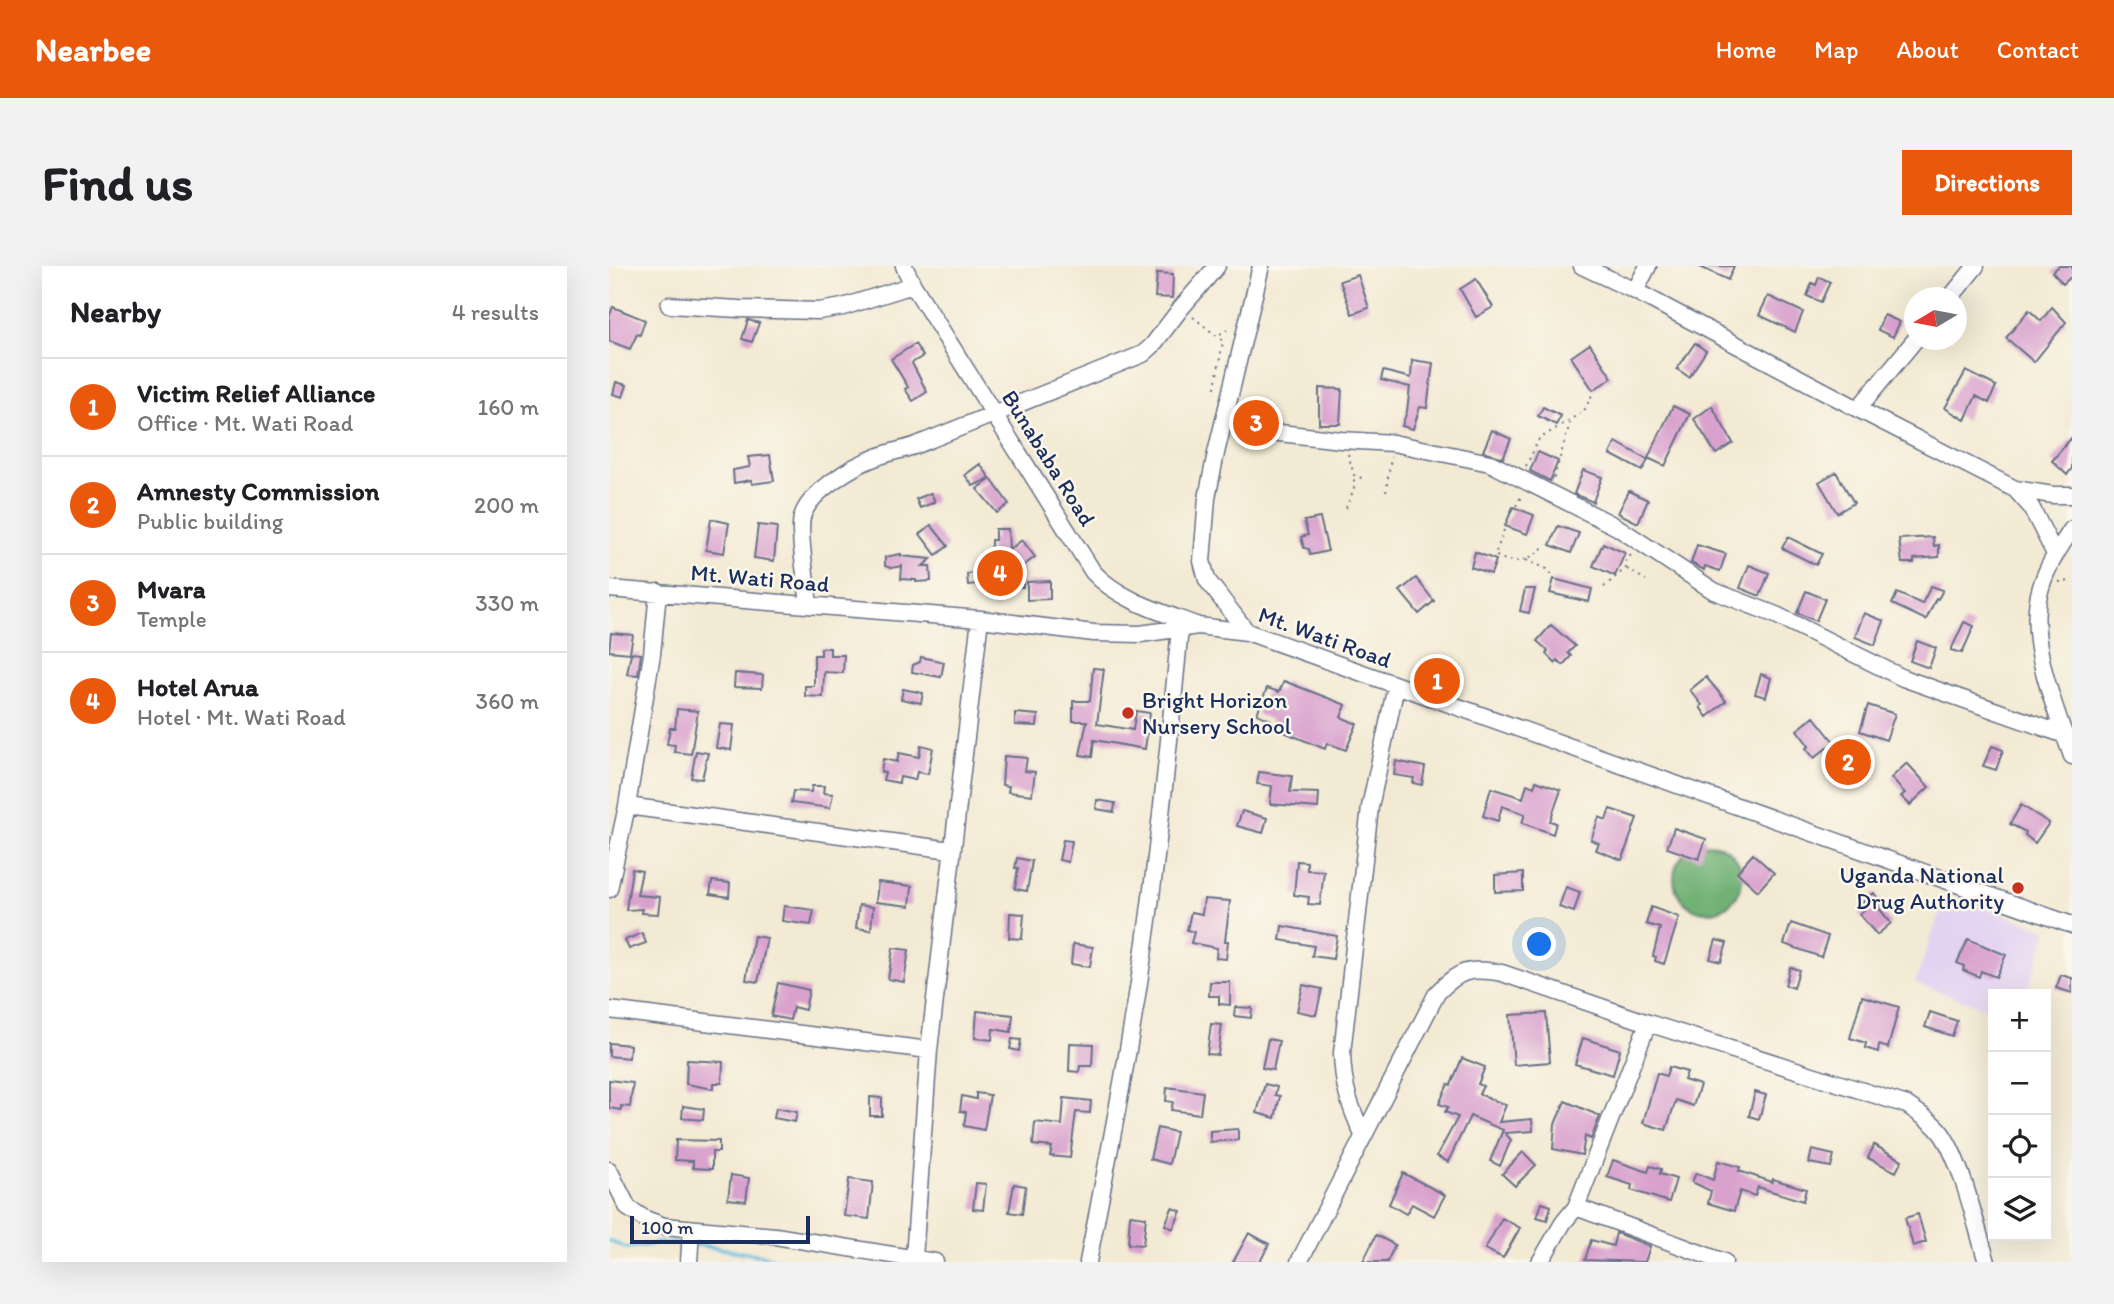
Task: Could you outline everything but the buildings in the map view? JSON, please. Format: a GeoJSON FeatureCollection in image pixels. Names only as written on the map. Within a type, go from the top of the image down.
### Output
{"type":"FeatureCollection","features":[{"type":"Feature","properties":{"kind":"street","name":"Bunababa Road"},"geometry":{"type":"LineString","coordinates":[[904,266],[913,285],[1093,572],[1104,583],[1156,610],[1198,626]]}},
{"type":"Feature","properties":{"kind":"street"},"geometry":{"type":"LineString","coordinates":[[809,605],[802,519],[817,495],[855,467],[879,456],[924,442],[1143,354],[1217,266]]}},
{"type":"Feature","properties":{"kind":"street"},"geometry":{"type":"LineString","coordinates":[[1247,632],[1207,580],[1202,561],[1207,498],[1261,266]]}},
{"type":"Feature","properties":{"kind":"street"},"geometry":{"type":"LineString","coordinates":[[1582,266],[2015,489],[2072,495]]}},
{"type":"Feature","properties":{"kind":"street"},"geometry":{"type":"LineString","coordinates":[[1635,291],[1648,266]]}},
{"type":"Feature","properties":{"kind":"street"},"geometry":{"type":"LineString","coordinates":[[1959,287],[1976,266]]}},
{"type":"Feature","properties":{"kind":"street"},"geometry":{"type":"LineString","coordinates":[[669,305],[819,311],[843,307],[913,285]]}},
{"type":"Feature","properties":{"kind":"street"},"geometry":{"type":"LineString","coordinates":[[1858,409],[1907,350]]}},
{"type":"Feature","properties":{"kind":"street"},"geometry":{"type":"LineString","coordinates":[[1224,420],[1271,432],[1393,443],[1481,461],[1520,477],[1617,527],[1714,591],[1776,615],[1903,678],[2065,735]]}},
{"type":"Feature","properties":{"kind":"street"},"geometry":{"type":"LineString","coordinates":[[2015,489],[2031,506],[2055,554]]}},
{"type":"Feature","properties":{"kind":"street"},"geometry":{"type":"LineString","coordinates":[[2072,529],[2055,554],[2041,585],[2037,622],[2038,641],[2049,687],[2072,756]]}},
{"type":"Feature","properties":{"kind":"street","name":"Mt. Wati Road"},"geometry":{"type":"LineString","coordinates":[[609,589],[980,619],[1094,633],[1140,634],[1198,626],[1247,632],[2072,926]]}},
{"type":"Feature","properties":{"kind":"street"},"geometry":{"type":"LineString","coordinates":[[609,890],[627,806],[652,654],[657,592]]}},
{"type":"Feature","properties":{"kind":"street"},"geometry":{"type":"LineString","coordinates":[[914,1258],[929,1050],[980,619]]}},
{"type":"Feature","properties":{"kind":"street"},"geometry":{"type":"LineString","coordinates":[[1088,1262],[1126,1065],[1144,951],[1167,777],[1180,628]]}},
{"type":"Feature","properties":{"kind":"street"},"geometry":{"type":"LineString","coordinates":[[1363,1135],[1343,1082],[1342,1053],[1370,807],[1396,686]]}},
{"type":"Feature","properties":{"kind":"street"},"geometry":{"type":"LineString","coordinates":[[627,806],[951,850]]}},
{"type":"Feature","properties":{"kind":"street"},"geometry":{"type":"LineString","coordinates":[[1299,1262],[1437,993],[1453,976],[1473,970],[1502,972],[1648,1023],[1906,1105],[1931,1121],[1944,1137],[1957,1166],[1987,1262]]}},
{"type":"Feature","properties":{"kind":"street"},"geometry":{"type":"LineString","coordinates":[[609,1010],[929,1050]]}},
{"type":"Feature","properties":{"kind":"street"},"geometry":{"type":"LineString","coordinates":[[1540,1262],[1563,1223],[1576,1207],[1648,1023]]}},
{"type":"Feature","properties":{"kind":"street"},"geometry":{"type":"LineString","coordinates":[[609,1170],[628,1208],[655,1223],[691,1230],[775,1236],[935,1262]]}},
{"type":"Feature","properties":{"kind":"street"},"geometry":{"type":"LineString","coordinates":[[1576,1207],[1724,1262]]}},
{"type":"Feature","properties":{"kind":"street"},"geometry":{"type":"LineString","coordinates":[[689,1262],[691,1230]]}},
{"type":"Feature","properties":{"kind":"path"},"geometry":{"type":"LineString","coordinates":[[1181,308],[1219,335],[1223,341],[1214,393]]}},
{"type":"Feature","properties":{"kind":"path"},"geometry":{"type":"LineString","coordinates":[[1219,335],[1227,331]]}},
{"type":"Feature","properties":{"kind":"path"},"geometry":{"type":"LineString","coordinates":[[1520,477],[1539,439],[1584,411],[1593,393]]}},
{"type":"Feature","properties":{"kind":"path"},"geometry":{"type":"LineString","coordinates":[[1549,493],[1570,422]]}},
{"type":"Feature","properties":{"kind":"path"},"geometry":{"type":"LineString","coordinates":[[1341,440],[1347,449],[1354,475],[1354,489],[1346,508]]}},
{"type":"Feature","properties":{"kind":"path"},"geometry":{"type":"LineString","coordinates":[[1386,492],[1393,443]]}},
{"type":"Feature","properties":{"kind":"path"},"geometry":{"type":"LineString","coordinates":[[1354,475],[1364,479]]}},
{"type":"Feature","properties":{"kind":"path"},"geometry":{"type":"LineString","coordinates":[[1504,530],[1495,555],[1512,563],[1525,560],[1546,544]]}},
{"type":"Feature","properties":{"kind":"path"},"geometry":{"type":"LineString","coordinates":[[1604,587],[1626,568],[1626,560],[1643,543]]}},
{"type":"Feature","properties":{"kind":"path"},"geometry":{"type":"LineString","coordinates":[[1525,560],[1547,569],[1553,576]]}},
{"type":"Feature","properties":{"kind":"path"},"geometry":{"type":"LineString","coordinates":[[1626,568],[1646,580]]}},
{"type":"Feature","properties":{"kind":"shaded area"},"geometry":{"type":"Polygon","coordinates":[[[1946,894],[2048,930],[2028,989],[1988,989],[1988,1009],[1915,983],[1946,894]]]}},
{"type":"Feature","properties":{"kind":"green space"},"geometry":{"type":"Polygon","coordinates":[[[1708,844],[1721,846],[1732,854],[1740,865],[1740,891],[1732,902],[1721,910],[1708,912],[1695,910],[1684,902],[1676,891],[1674,878],[1676,865],[1684,854],[1695,846],[1708,844]]]}},
{"type":"Feature","properties":{"kind":"waterway"},"geometry":{"type":"LineString","coordinates":[[609,1241],[626,1248],[661,1243],[686,1244]]}},
{"type":"Feature","properties":{"kind":"waterway"},"geometry":{"type":"LineString","coordinates":[[693,1244],[787,1262]]}},
{"type":"Feature","properties":{"kind":"place","name":"Mvara"},"geometry":{"type":"Point","coordinates":[1256,423]}},
{"type":"Feature","properties":{"kind":"place","name":"Hotel Arua"},"geometry":{"type":"Point","coordinates":[1000,573]}},
{"type":"Feature","properties":{"kind":"place","name":"Victim Relief Alliance"},"geometry":{"type":"Point","coordinates":[1437,681]}},
{"type":"Feature","properties":{"kind":"place","name":"Bright Horizon Nursery School"},"geometry":{"type":"Point","coordinates":[1128,713]}},
{"type":"Feature","properties":{"kind":"place","name":"Amnesty Commission"},"geometry":{"type":"Point","coordinates":[1848,762]}},
{"type":"Feature","properties":{"kind":"place","name":"Uganda National Drug Authority"},"geometry":{"type":"Point","coordinates":[2018,888]}}]}
